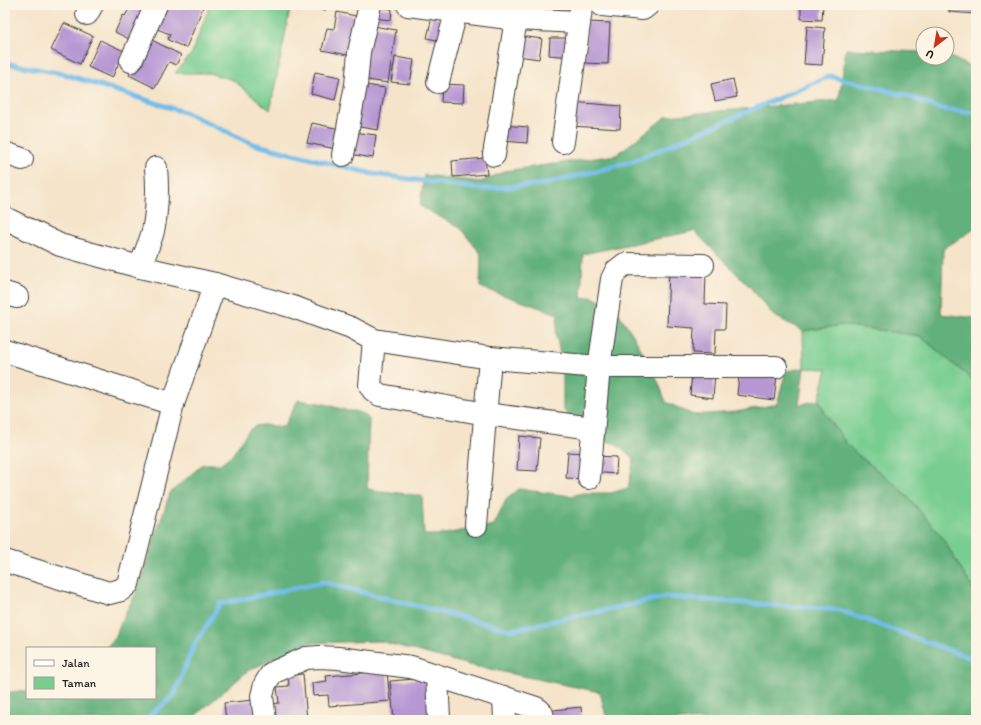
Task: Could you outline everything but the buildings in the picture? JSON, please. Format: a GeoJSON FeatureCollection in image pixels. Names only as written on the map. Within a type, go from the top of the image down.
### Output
{"type":"FeatureCollection","features":[{"type":"Feature","properties":{"kind":"street"},"geometry":{"type":"LineString","coordinates":[[130,61],[156,5]]}},
{"type":"Feature","properties":{"kind":"street"},"geometry":{"type":"LineString","coordinates":[[343,155],[356,85],[360,52],[370,5]]}},
{"type":"Feature","properties":{"kind":"street"},"geometry":{"type":"LineString","coordinates":[[408,5],[516,19],[581,13],[563,142]]}},
{"type":"Feature","properties":{"kind":"street"},"geometry":{"type":"LineString","coordinates":[[602,5],[643,9],[648,5]]}},
{"type":"Feature","properties":{"kind":"street"},"geometry":{"type":"LineString","coordinates":[[438,82],[456,12]]}},
{"type":"Feature","properties":{"kind":"street"},"geometry":{"type":"LineString","coordinates":[[494,155],[516,19]]}},
{"type":"Feature","properties":{"kind":"street"},"geometry":{"type":"LineString","coordinates":[[140,267],[153,231],[158,182],[156,168]]}},
{"type":"Feature","properties":{"kind":"street"},"geometry":{"type":"LineString","coordinates":[[5,218],[60,244],[140,267],[215,284],[323,318],[351,328],[374,340],[490,358],[599,367],[776,367]]}},
{"type":"Feature","properties":{"kind":"street"},"geometry":{"type":"LineString","coordinates":[[589,478],[592,428],[599,367],[612,279],[616,271],[625,264],[703,265]]}},
{"type":"Feature","properties":{"kind":"street"},"geometry":{"type":"LineString","coordinates":[[5,561],[110,593],[121,590],[128,584],[173,404],[215,284]]}},
{"type":"Feature","properties":{"kind":"street"},"geometry":{"type":"LineString","coordinates":[[374,340],[370,385],[373,390],[380,395],[486,414],[592,428]]}},
{"type":"Feature","properties":{"kind":"street"},"geometry":{"type":"LineString","coordinates":[[5,351],[173,404]]}},
{"type":"Feature","properties":{"kind":"street"},"geometry":{"type":"LineString","coordinates":[[476,525],[490,358]]}},
{"type":"Feature","properties":{"kind":"street"},"geometry":{"type":"LineString","coordinates":[[264,720],[262,696],[265,684],[272,673],[306,658],[319,657],[411,667],[540,710],[543,720]]}},
{"type":"Feature","properties":{"kind":"street"},"geometry":{"type":"LineString","coordinates":[[437,676],[439,720]]}},
{"type":"Feature","properties":{"kind":"street"},"geometry":{"type":"LineString","coordinates":[[504,697],[505,720]]}},
{"type":"Feature","properties":{"kind":"green space"},"geometry":{"type":"Polygon","coordinates":[[[210,5],[291,5],[270,110],[233,80],[209,73],[175,73],[192,53],[210,5]]]}},
{"type":"Feature","properties":{"kind":"green space"},"geometry":{"type":"Polygon","coordinates":[[[846,49],[915,52],[915,66],[955,66],[955,59],[976,70],[976,228],[943,249],[941,314],[976,318],[976,385],[969,377],[920,336],[842,325],[803,331],[773,315],[750,287],[694,231],[583,254],[581,298],[592,297],[616,309],[633,335],[657,379],[666,402],[693,415],[736,412],[777,404],[786,371],[804,368],[799,405],[819,400],[825,413],[846,443],[857,454],[897,486],[941,536],[976,594],[976,720],[607,720],[600,692],[469,665],[380,641],[309,643],[249,670],[190,720],[5,720],[5,693],[19,691],[26,691],[26,699],[156,699],[156,647],[107,647],[116,636],[122,620],[136,593],[170,493],[203,464],[220,464],[233,454],[249,430],[256,426],[263,425],[284,427],[298,400],[325,404],[348,411],[356,411],[364,414],[369,419],[367,489],[422,496],[424,535],[439,535],[494,525],[506,500],[519,489],[570,496],[583,493],[611,493],[628,488],[634,458],[614,443],[583,436],[563,409],[563,371],[556,333],[558,314],[480,287],[481,254],[460,228],[420,206],[424,175],[481,182],[505,171],[616,155],[667,116],[839,100],[846,49]]]}},
{"type":"Feature","properties":{"kind":"green space"},"geometry":{"type":"Polygon","coordinates":[[[842,325],[920,336],[969,377],[976,385],[976,594],[941,536],[897,486],[857,454],[846,443],[825,413],[819,400],[827,369],[804,368],[803,331],[842,325]]]}},
{"type":"Feature","properties":{"kind":"waterway"},"geometry":{"type":"LineString","coordinates":[[5,63],[64,74],[184,112],[253,144],[373,174],[482,189],[545,184],[631,162],[830,76],[905,95],[941,109],[976,113]]}},
{"type":"Feature","properties":{"kind":"waterway"},"geometry":{"type":"LineString","coordinates":[[145,720],[174,695],[193,647],[220,604],[323,582],[511,630],[666,597],[839,610],[976,660]]}}]}
